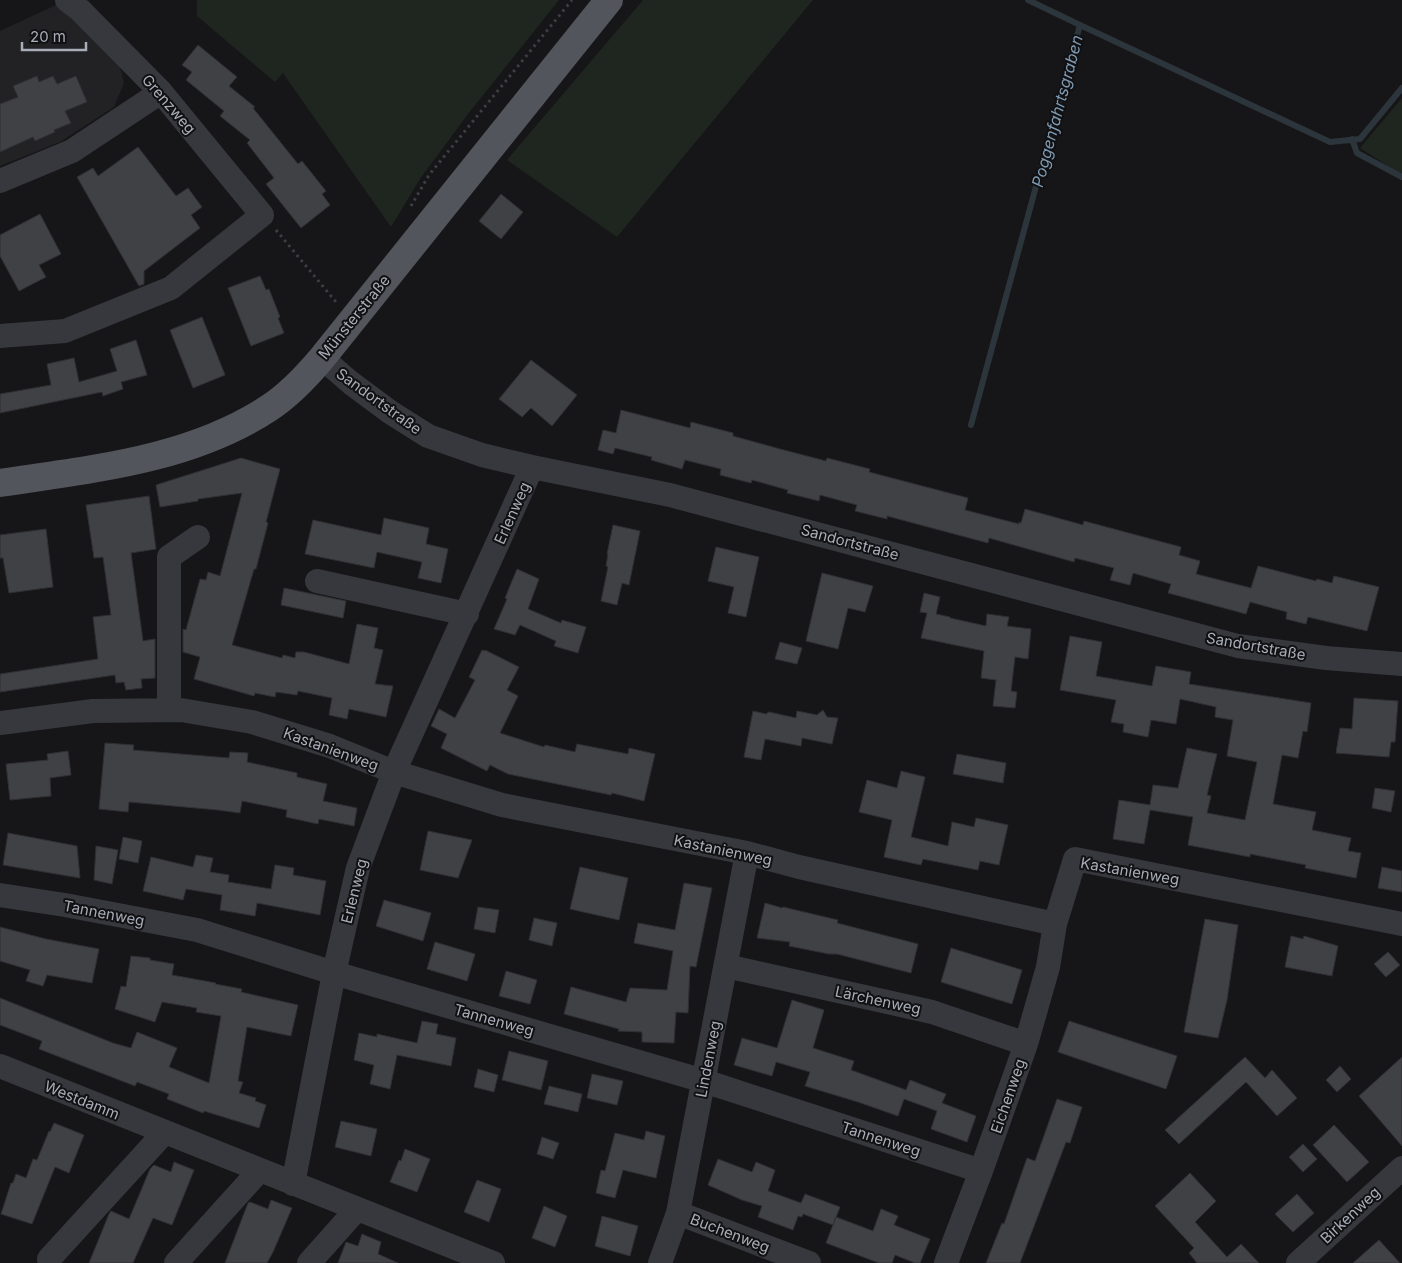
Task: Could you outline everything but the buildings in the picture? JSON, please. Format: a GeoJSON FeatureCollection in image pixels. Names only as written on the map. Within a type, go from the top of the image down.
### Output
{"type":"FeatureCollection","features":[{"type":"Feature","properties":{"kind":"main road","name":"Münsterstraße"},"geometry":{"type":"LineString","coordinates":[[0,483],[124,464],[159,455],[198,442],[245,422],[270,408],[307,376],[322,358],[609,0]]}},
{"type":"Feature","properties":{"kind":"street","name":"Grenzweg"},"geometry":{"type":"LineString","coordinates":[[67,0],[80,10],[161,92],[262,215]]}},
{"type":"Feature","properties":{"kind":"street"},"geometry":{"type":"LineString","coordinates":[[0,181],[72,151],[161,92]]}},
{"type":"Feature","properties":{"kind":"street"},"geometry":{"type":"LineString","coordinates":[[0,336],[65,331],[171,288],[262,215]]}},
{"type":"Feature","properties":{"kind":"street","name":"Sandortstraße"},"geometry":{"type":"LineString","coordinates":[[322,358],[390,412],[428,436],[482,455],[670,496],[1238,646],[1326,658],[1402,664]]}},
{"type":"Feature","properties":{"kind":"street","name":"Erlenweg"},"geometry":{"type":"LineString","coordinates":[[293,1184],[334,973],[358,868],[394,772],[532,467]]}},
{"type":"Feature","properties":{"kind":"street"},"geometry":{"type":"LineString","coordinates":[[169,710],[169,557],[198,537]]}},
{"type":"Feature","properties":{"kind":"street"},"geometry":{"type":"LineString","coordinates":[[317,581],[466,614]]}},
{"type":"Feature","properties":{"kind":"street","name":"Kastanienweg"},"geometry":{"type":"LineString","coordinates":[[0,723],[93,711],[169,710],[180,710],[252,722],[330,746],[394,772],[502,805],[747,853],[799,867],[1055,924],[1075,859],[1402,924]]}},
{"type":"Feature","properties":{"kind":"street","name":"Lindenweg"},"geometry":{"type":"LineString","coordinates":[[660,1263],[678,1213],[747,853]]}},
{"type":"Feature","properties":{"kind":"street","name":"Tannenweg"},"geometry":{"type":"LineString","coordinates":[[0,895],[65,905],[197,930],[334,973],[704,1081],[981,1171]]}},
{"type":"Feature","properties":{"kind":"street","name":"Eichenweg"},"geometry":{"type":"LineString","coordinates":[[946,1263],[1026,1044],[1048,968],[1055,924]]}},
{"type":"Feature","properties":{"kind":"street","name":"Lärchenweg"},"geometry":{"type":"LineString","coordinates":[[726,966],[932,1012],[1026,1044]]}},
{"type":"Feature","properties":{"kind":"street","name":"Westdamm"},"geometry":{"type":"LineString","coordinates":[[0,1066],[164,1133],[357,1208],[450,1256],[493,1263]]}},
{"type":"Feature","properties":{"kind":"street"},"geometry":{"type":"LineString","coordinates":[[49,1259],[164,1133]]}},
{"type":"Feature","properties":{"kind":"street","name":"Birkenweg"},"geometry":{"type":"LineString","coordinates":[[1298,1263],[1402,1168]]}},
{"type":"Feature","properties":{"kind":"street"},"geometry":{"type":"LineString","coordinates":[[176,1263],[260,1170]]}},
{"type":"Feature","properties":{"kind":"street"},"geometry":{"type":"LineString","coordinates":[[309,1263],[357,1208]]}},
{"type":"Feature","properties":{"kind":"street","name":"Buchenweg"},"geometry":{"type":"LineString","coordinates":[[678,1213],[809,1263]]}},
{"type":"Feature","properties":{"kind":"path"},"geometry":{"type":"LineString","coordinates":[[262,215],[338,304]]}},
{"type":"Feature","properties":{"kind":"shaded area"},"geometry":{"type":"Polygon","coordinates":[[[197,0],[559,0],[468,114],[420,179],[391,227],[283,73],[275,82],[197,16],[197,0]]]}},
{"type":"Feature","properties":{"kind":"shaded area"},"geometry":{"type":"Polygon","coordinates":[[[643,0],[813,0],[617,237],[507,160],[643,0]]]}},
{"type":"Feature","properties":{"kind":"shaded area"},"geometry":{"type":"Polygon","coordinates":[[[56,5],[118,58],[124,83],[114,107],[60,142],[0,166],[0,31],[56,5]]]}},
{"type":"Feature","properties":{"kind":"shaded area"},"geometry":{"type":"Polygon","coordinates":[[[1402,98],[1402,175],[1360,148],[1402,98]]]}},
{"type":"Feature","properties":{"kind":"waterway"},"geometry":{"type":"LineString","coordinates":[[1028,0],[1080,25]]}},
{"type":"Feature","properties":{"kind":"waterway","name":"Poggenfahrtsgraben"},"geometry":{"type":"LineString","coordinates":[[971,425],[1080,25],[1330,142],[1360,139],[1402,88]]}},
{"type":"Feature","properties":{"kind":"waterway","name":"Poggenfahrtsgraben"},"geometry":{"type":"LineString","coordinates":[[1352,139],[1357,153],[1402,177]]}}]}
